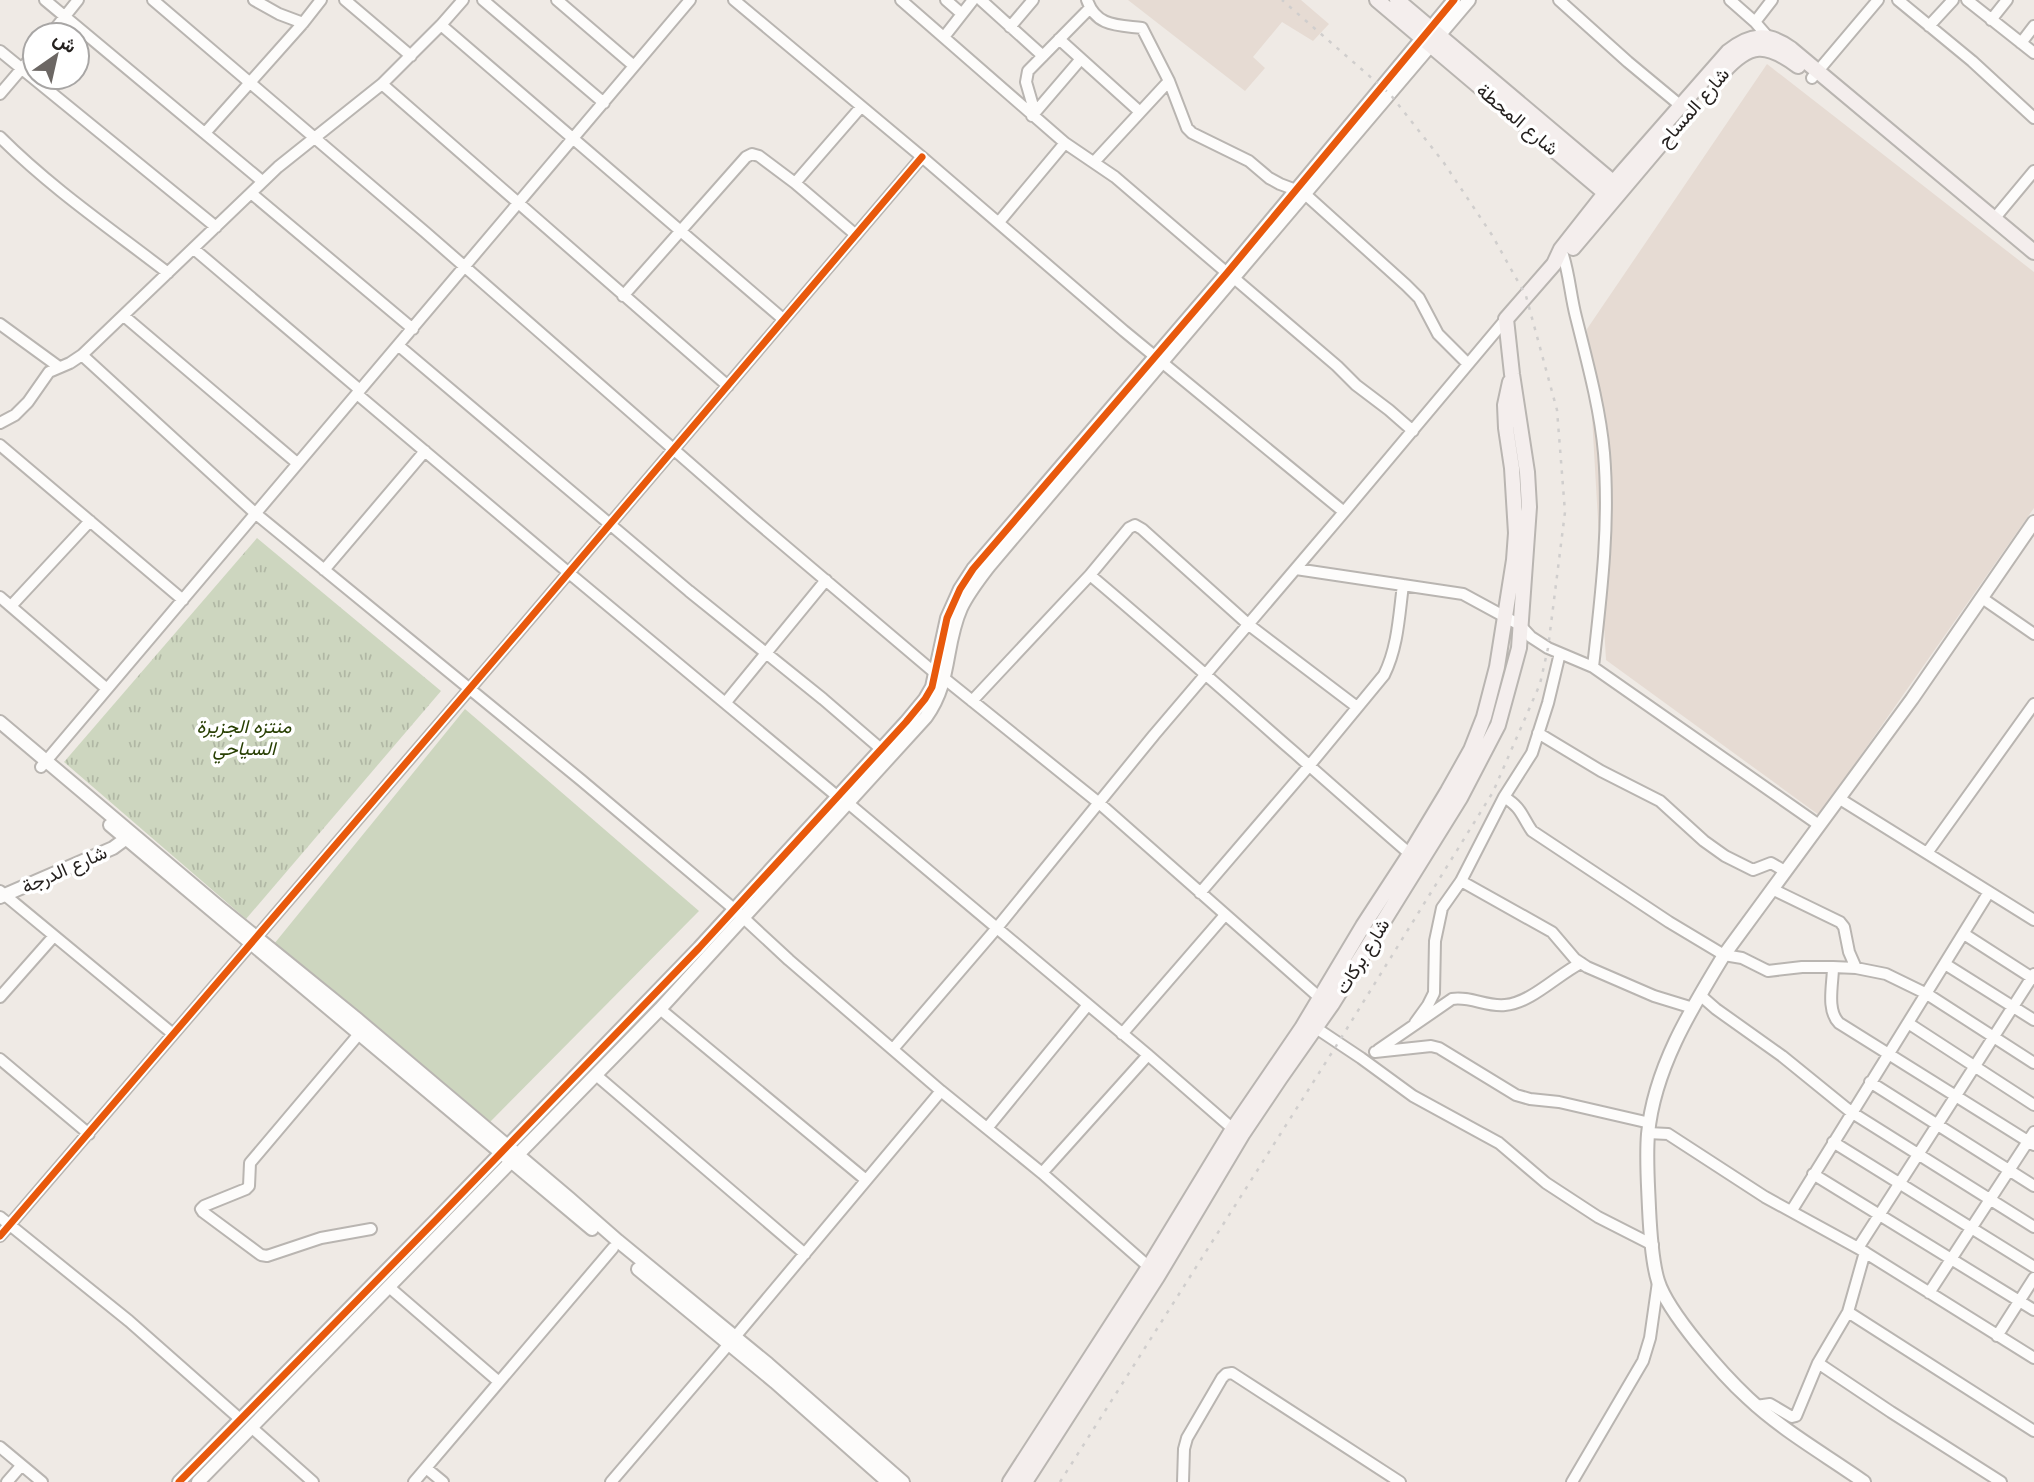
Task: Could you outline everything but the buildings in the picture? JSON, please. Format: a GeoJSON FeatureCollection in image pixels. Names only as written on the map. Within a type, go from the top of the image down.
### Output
{"type":"FeatureCollection","features":[{"type":"Feature","properties":{"kind":"main road"},"geometry":{"type":"LineString","coordinates":[[1377,0],[1431,37]]}},
{"type":"Feature","properties":{"kind":"main road"},"geometry":{"type":"LineString","coordinates":[[1397,0],[1431,37]]}},
{"type":"Feature","properties":{"kind":"main road","name":"شارع المحطة"},"geometry":{"type":"LineString","coordinates":[[1431,37],[1613,192]]}},
{"type":"Feature","properties":{"kind":"main road","name":"شارع المساح"},"geometry":{"type":"LineString","coordinates":[[1613,192],[1681,106],[1736,46],[1755,38],[1768,43]]}},
{"type":"Feature","properties":{"kind":"main road"},"geometry":{"type":"LineString","coordinates":[[1768,43],[1785,57],[1814,74],[1944,182],[2034,262]]}},
{"type":"Feature","properties":{"kind":"main road","name":"شارع المساح"},"geometry":{"type":"LineString","coordinates":[[1613,192],[1735,60],[1749,50],[1768,43]]}},
{"type":"Feature","properties":{"kind":"main road"},"geometry":{"type":"LineString","coordinates":[[1944,182],[2034,252]]}},
{"type":"Feature","properties":{"kind":"main road"},"geometry":{"type":"LineString","coordinates":[[1506,319],[1613,192]]}},
{"type":"Feature","properties":{"kind":"main road","name":"شارع بركات"},"geometry":{"type":"LineString","coordinates":[[1025,1482],[1157,1277],[1243,1133],[1316,1028],[1460,798],[1498,725],[1519,648],[1529,507],[1527,472],[1506,319]]}},
{"type":"Feature","properties":{"kind":"main road","name":"شارع بركات"},"geometry":{"type":"LineString","coordinates":[[1010,1482],[1149,1267],[1233,1129],[1320,998],[1461,771],[1471,750],[1484,716],[1502,645],[1514,560],[1516,533],[1505,405],[1512,374]]}},
{"type":"Feature","properties":{"kind":"street"},"geometry":{"type":"LineString","coordinates":[[45,0],[262,181]]}},
{"type":"Feature","properties":{"kind":"street"},"geometry":{"type":"LineString","coordinates":[[62,21],[78,0]]}},
{"type":"Feature","properties":{"kind":"street"},"geometry":{"type":"LineString","coordinates":[[153,0],[826,580],[940,676],[1099,803],[1320,998]]}},
{"type":"Feature","properties":{"kind":"street"},"geometry":{"type":"LineString","coordinates":[[254,0],[303,23]]}},
{"type":"Feature","properties":{"kind":"street"},"geometry":{"type":"LineString","coordinates":[[205,134],[321,0]]}},
{"type":"Feature","properties":{"kind":"street"},"geometry":{"type":"LineString","coordinates":[[345,0],[411,56]]}},
{"type":"Feature","properties":{"kind":"street"},"geometry":{"type":"LineString","coordinates":[[0,423],[15,415],[28,402],[49,372],[82,355],[294,152],[382,84],[463,0]]}},
{"type":"Feature","properties":{"kind":"street"},"geometry":{"type":"LineString","coordinates":[[483,0],[604,103]]}},
{"type":"Feature","properties":{"kind":"street"},"geometry":{"type":"LineString","coordinates":[[557,0],[634,66]]}},
{"type":"Feature","properties":{"kind":"street"},"geometry":{"type":"LineString","coordinates":[[44,764],[691,0]]}},
{"type":"Feature","properties":{"kind":"street"},"geometry":{"type":"LineString","coordinates":[[734,0],[999,222],[1158,360],[1344,512]]}},
{"type":"Feature","properties":{"kind":"street"},"geometry":{"type":"LineString","coordinates":[[901,0],[1065,143],[1131,190],[1413,431]]}},
{"type":"Feature","properties":{"kind":"street"},"geometry":{"type":"LineString","coordinates":[[946,0],[962,14]]}},
{"type":"Feature","properties":{"kind":"street"},"geometry":{"type":"LineString","coordinates":[[944,37],[973,0]]}},
{"type":"Feature","properties":{"kind":"street"},"geometry":{"type":"LineString","coordinates":[[981,0],[1043,56]]}},
{"type":"Feature","properties":{"kind":"street"},"geometry":{"type":"LineString","coordinates":[[1010,27],[1033,0]]}},
{"type":"Feature","properties":{"kind":"street"},"geometry":{"type":"LineString","coordinates":[[1431,37],[1454,0]]}},
{"type":"Feature","properties":{"kind":"street"},"geometry":{"type":"LineString","coordinates":[[198,1482],[245,1423],[504,1150],[739,914],[843,800],[926,717],[938,700],[947,618],[972,569],[1158,360],[1431,37],[1469,0]]}},
{"type":"Feature","properties":{"kind":"street"},"geometry":{"type":"LineString","coordinates":[[1559,0],[1681,106]]}},
{"type":"Feature","properties":{"kind":"street"},"geometry":{"type":"LineString","coordinates":[[1730,0],[1755,22],[1768,43]]}},
{"type":"Feature","properties":{"kind":"street"},"geometry":{"type":"LineString","coordinates":[[1755,22],[1772,0]]}},
{"type":"Feature","properties":{"kind":"street"},"geometry":{"type":"LineString","coordinates":[[1814,74],[1878,0]]}},
{"type":"Feature","properties":{"kind":"street"},"geometry":{"type":"LineString","coordinates":[[1898,0],[2034,117]]}},
{"type":"Feature","properties":{"kind":"street"},"geometry":{"type":"LineString","coordinates":[[1929,26],[1953,0]]}},
{"type":"Feature","properties":{"kind":"street"},"geometry":{"type":"LineString","coordinates":[[1967,0],[2034,54]]}},
{"type":"Feature","properties":{"kind":"street"},"geometry":{"type":"LineString","coordinates":[[1990,20],[2007,0]]}},
{"type":"Feature","properties":{"kind":"street"},"geometry":{"type":"LineString","coordinates":[[1034,114],[1026,75],[1089,4],[1096,16],[1108,23],[1142,28],[1192,133],[1249,161],[1269,178],[1301,192],[1419,298],[1438,334],[1468,363]]}},
{"type":"Feature","properties":{"kind":"street"},"geometry":{"type":"LineString","coordinates":[[441,25],[783,320]]}},
{"type":"Feature","properties":{"kind":"street"},"geometry":{"type":"LineString","coordinates":[[2021,43],[2034,26]]}},
{"type":"Feature","properties":{"kind":"street"},"geometry":{"type":"LineString","coordinates":[[1059,40],[1140,112]]}},
{"type":"Feature","properties":{"kind":"street"},"geometry":{"type":"LineString","coordinates":[[0,51],[21,67]]}},
{"type":"Feature","properties":{"kind":"street"},"geometry":{"type":"LineString","coordinates":[[1034,114],[1080,60]]}},
{"type":"Feature","properties":{"kind":"street"},"geometry":{"type":"LineString","coordinates":[[0,94],[21,70]]}},
{"type":"Feature","properties":{"kind":"street"},"geometry":{"type":"LineString","coordinates":[[1095,162],[1169,81]]}},
{"type":"Feature","properties":{"kind":"street"},"geometry":{"type":"LineString","coordinates":[[382,84],[728,386]]}},
{"type":"Feature","properties":{"kind":"street"},"geometry":{"type":"LineString","coordinates":[[51,91],[216,227]]}},
{"type":"Feature","properties":{"kind":"street"},"geometry":{"type":"LineString","coordinates":[[795,183],[861,107]]}},
{"type":"Feature","properties":{"kind":"street"},"geometry":{"type":"LineString","coordinates":[[0,136],[20,157],[168,273]]}},
{"type":"Feature","properties":{"kind":"street"},"geometry":{"type":"LineString","coordinates":[[999,222],[1065,143]]}},
{"type":"Feature","properties":{"kind":"street"},"geometry":{"type":"LineString","coordinates":[[624,296],[746,157],[752,154],[759,156],[795,183],[856,235]]}},
{"type":"Feature","properties":{"kind":"street"},"geometry":{"type":"LineString","coordinates":[[0,1236],[922,157]]}},
{"type":"Feature","properties":{"kind":"street"},"geometry":{"type":"LineString","coordinates":[[1994,219],[2032,177]]}},
{"type":"Feature","properties":{"kind":"street"},"geometry":{"type":"LineString","coordinates":[[251,193],[413,328]]}},
{"type":"Feature","properties":{"kind":"street"},"geometry":{"type":"LineString","coordinates":[[194,249],[569,573],[1148,1055],[1233,1129]]}},
{"type":"Feature","properties":{"kind":"street"},"geometry":{"type":"LineString","coordinates":[[1560,257],[1599,421],[1605,470],[1606,542],[1593,667]]}},
{"type":"Feature","properties":{"kind":"street"},"geometry":{"type":"LineString","coordinates":[[124,316],[297,463]]}},
{"type":"Feature","properties":{"kind":"street"},"geometry":{"type":"LineString","coordinates":[[893,1049],[1506,319]]}},
{"type":"Feature","properties":{"kind":"street"},"geometry":{"type":"LineString","coordinates":[[0,324],[59,367]]}},
{"type":"Feature","properties":{"kind":"street"},"geometry":{"type":"LineString","coordinates":[[399,346],[881,749]]}},
{"type":"Feature","properties":{"kind":"street"},"geometry":{"type":"LineString","coordinates":[[82,355],[255,513],[572,772],[1149,1267]]}},
{"type":"Feature","properties":{"kind":"street"},"geometry":{"type":"LineString","coordinates":[[0,445],[183,600]]}},
{"type":"Feature","properties":{"kind":"street"},"geometry":{"type":"LineString","coordinates":[[324,570],[425,450]]}},
{"type":"Feature","properties":{"kind":"street"},"geometry":{"type":"LineString","coordinates":[[11,606],[90,521]]}},
{"type":"Feature","properties":{"kind":"street"},"geometry":{"type":"LineString","coordinates":[[1572,1482],[1643,1361],[1650,1338],[1658,1282],[1647,1175],[1649,1128],[1662,1076],[1693,1008],[1724,955],[1840,799],[2034,522]]}},
{"type":"Feature","properties":{"kind":"street"},"geometry":{"type":"LineString","coordinates":[[972,701],[1090,575],[1129,528],[1135,525],[1142,528],[1249,625],[1357,707]]}},
{"type":"Feature","properties":{"kind":"street"},"geometry":{"type":"LineString","coordinates":[[1296,569],[1463,594],[1520,625],[1531,637],[1559,653],[1593,667],[1819,825]]}},
{"type":"Feature","properties":{"kind":"street"},"geometry":{"type":"LineString","coordinates":[[1090,575],[1410,854]]}},
{"type":"Feature","properties":{"kind":"street"},"geometry":{"type":"LineString","coordinates":[[726,702],[826,580]]}},
{"type":"Feature","properties":{"kind":"street"},"geometry":{"type":"LineString","coordinates":[[1200,893],[1384,674],[1395,645],[1403,585]]}},
{"type":"Feature","properties":{"kind":"street"},"geometry":{"type":"LineString","coordinates":[[0,597],[107,689]]}},
{"type":"Feature","properties":{"kind":"street"},"geometry":{"type":"LineString","coordinates":[[1982,598],[2034,634]]}},
{"type":"Feature","properties":{"kind":"street"},"geometry":{"type":"LineString","coordinates":[[1415,1023],[1434,993],[1435,941],[1442,908],[1461,881],[1504,797],[1529,759],[1553,685],[1559,653]]}},
{"type":"Feature","properties":{"kind":"street"},"geometry":{"type":"LineString","coordinates":[[843,800],[881,749],[925,699],[940,676]]}},
{"type":"Feature","properties":{"kind":"street"},"geometry":{"type":"LineString","coordinates":[[1927,853],[2034,704]]}},
{"type":"Feature","properties":{"kind":"street"},"geometry":{"type":"LineString","coordinates":[[0,722],[129,837],[254,940],[357,1019],[504,1150]]}},
{"type":"Feature","properties":{"kind":"street"},"geometry":{"type":"LineString","coordinates":[[0,732],[44,764]]}},
{"type":"Feature","properties":{"kind":"street"},"geometry":{"type":"LineString","coordinates":[[1538,733],[1660,802],[1725,856],[1753,870],[1771,863],[1785,871]]}},
{"type":"Feature","properties":{"kind":"street"},"geometry":{"type":"LineString","coordinates":[[1504,797],[1516,804],[1532,831],[1669,922],[1724,955],[1742,958],[1768,971],[1833,967],[1886,974],[1927,994],[2034,1063]]}},
{"type":"Feature","properties":{"kind":"street"},"geometry":{"type":"LineString","coordinates":[[1840,799],[2034,920]]}},
{"type":"Feature","properties":{"kind":"street","name":"شارع الدرجة"},"geometry":{"type":"LineString","coordinates":[[2,894],[113,848],[129,837]]}},
{"type":"Feature","properties":{"kind":"street"},"geometry":{"type":"LineString","coordinates":[[1461,881],[1552,932],[1581,963],[1654,996],[1693,1008]]}},
{"type":"Feature","properties":{"kind":"street"},"geometry":{"type":"LineString","coordinates":[[1772,889],[1840,922],[1844,927],[1849,952],[1856,968]]}},
{"type":"Feature","properties":{"kind":"street"},"geometry":{"type":"LineString","coordinates":[[1791,1210],[1989,892]]}},
{"type":"Feature","properties":{"kind":"street"},"geometry":{"type":"LineString","coordinates":[[2,894],[173,1034]]}},
{"type":"Feature","properties":{"kind":"street"},"geometry":{"type":"LineString","coordinates":[[179,1482],[389,1287],[660,1009],[739,914]]}},
{"type":"Feature","properties":{"kind":"street"},"geometry":{"type":"LineString","coordinates":[[1122,1034],[1225,915]]}},
{"type":"Feature","properties":{"kind":"street"},"geometry":{"type":"LineString","coordinates":[[1756,1406],[1770,1404],[1794,1417],[1818,1363],[1848,1312],[1861,1250],[1879,1215],[2033,977],[1964,934]]}},
{"type":"Feature","properties":{"kind":"street"},"geometry":{"type":"LineString","coordinates":[[0,997],[54,936]]}},
{"type":"Feature","properties":{"kind":"street"},"geometry":{"type":"LineString","coordinates":[[254,940],[359,1034],[618,1241],[888,1482]]}},
{"type":"Feature","properties":{"kind":"street"},"geometry":{"type":"LineString","coordinates":[[1361,1058],[1398,1037],[1451,999],[1462,997],[1495,1006],[1519,1002],[1581,963]]}},
{"type":"Feature","properties":{"kind":"street"},"geometry":{"type":"LineString","coordinates":[[1945,964],[2034,1020]]}},
{"type":"Feature","properties":{"kind":"street"},"geometry":{"type":"LineString","coordinates":[[1833,967],[1831,1010],[1839,1023],[2032,1139],[1929,1293]]}},
{"type":"Feature","properties":{"kind":"street"},"geometry":{"type":"LineString","coordinates":[[1700,995],[1851,1112],[2034,1227]]}},
{"type":"Feature","properties":{"kind":"street"},"geometry":{"type":"LineString","coordinates":[[988,1127],[1087,1006]]}},
{"type":"Feature","properties":{"kind":"street"},"geometry":{"type":"LineString","coordinates":[[660,1009],[866,1180]]}},
{"type":"Feature","properties":{"kind":"street"},"geometry":{"type":"LineString","coordinates":[[1908,1023],[2034,1105]]}},
{"type":"Feature","properties":{"kind":"street"},"geometry":{"type":"LineString","coordinates":[[1316,1028],[1413,1096],[1499,1143],[1546,1183],[1598,1217],[1653,1245]]}},
{"type":"Feature","properties":{"kind":"street"},"geometry":{"type":"LineString","coordinates":[[359,1034],[250,1163],[246,1189],[201,1209],[261,1255],[267,1256],[321,1238],[371,1229]]}},
{"type":"Feature","properties":{"kind":"street"},"geometry":{"type":"LineString","coordinates":[[1375,1052],[1430,1046],[1439,1048],[1516,1095],[1559,1102],[1668,1134],[1765,1197],[1861,1250],[2034,1358]]}},
{"type":"Feature","properties":{"kind":"street"},"geometry":{"type":"LineString","coordinates":[[1042,1173],[1148,1055]]}},
{"type":"Feature","properties":{"kind":"street"},"geometry":{"type":"LineString","coordinates":[[0,1059],[89,1134]]}},
{"type":"Feature","properties":{"kind":"street"},"geometry":{"type":"LineString","coordinates":[[596,1076],[805,1254]]}},
{"type":"Feature","properties":{"kind":"street"},"geometry":{"type":"LineString","coordinates":[[1870,1082],[2034,1186]]}},
{"type":"Feature","properties":{"kind":"street"},"geometry":{"type":"LineString","coordinates":[[611,1482],[941,1091]]}},
{"type":"Feature","properties":{"kind":"street"},"geometry":{"type":"LineString","coordinates":[[1833,1142],[2034,1267]]}},
{"type":"Feature","properties":{"kind":"street"},"geometry":{"type":"LineString","coordinates":[[515,1159],[613,1248],[732,1341],[903,1482]]}},
{"type":"Feature","properties":{"kind":"street"},"geometry":{"type":"LineString","coordinates":[[1813,1174],[2034,1310]]}},
{"type":"Feature","properties":{"kind":"street"},"geometry":{"type":"LineString","coordinates":[[0,1217],[129,1321],[313,1482]]}},
{"type":"Feature","properties":{"kind":"street"},"geometry":{"type":"LineString","coordinates":[[414,1482],[613,1248]]}},
{"type":"Feature","properties":{"kind":"street"},"geometry":{"type":"LineString","coordinates":[[1997,1336],[2034,1278]]}},
{"type":"Feature","properties":{"kind":"street"},"geometry":{"type":"LineString","coordinates":[[1658,1282],[1670,1304],[1708,1356],[1756,1406],[1864,1482]]}},
{"type":"Feature","properties":{"kind":"street"},"geometry":{"type":"LineString","coordinates":[[389,1287],[499,1382]]}},
{"type":"Feature","properties":{"kind":"street"},"geometry":{"type":"LineString","coordinates":[[1848,1312],[2034,1431]]}},
{"type":"Feature","properties":{"kind":"street"},"geometry":{"type":"LineString","coordinates":[[1818,1363],[2001,1482]]}},
{"type":"Feature","properties":{"kind":"street"},"geometry":{"type":"LineString","coordinates":[[1183,1482],[1187,1438],[1222,1378],[1232,1373],[1383,1478],[1400,1482]]}},
{"type":"Feature","properties":{"kind":"street"},"geometry":{"type":"LineString","coordinates":[[0,1447],[42,1482]]}},
{"type":"Feature","properties":{"kind":"street"},"geometry":{"type":"LineString","coordinates":[[7,1482],[21,1466]]}},
{"type":"Feature","properties":{"kind":"street"},"geometry":{"type":"LineString","coordinates":[[426,1468],[443,1482]]}},
{"type":"Feature","properties":{"kind":"shaded area"},"geometry":{"type":"Polygon","coordinates":[[[1128,0],[1301,0],[1329,24],[1313,41],[1282,22],[1253,57],[1265,68],[1245,91],[1128,0]]]}},
{"type":"Feature","properties":{"kind":"shaded area"},"geometry":{"type":"Polygon","coordinates":[[[1767,64],[2034,272],[2034,508],[1819,815],[1606,660],[1587,329],[1767,64]]]}},
{"type":"Feature","properties":{"kind":"green space","name":"منتزه الجزيرة السياحي"},"geometry":{"type":"Polygon","coordinates":[[[257,538],[441,691],[246,919],[64,762],[257,538]]]}},
{"type":"Feature","properties":{"kind":"green space"},"geometry":{"type":"Polygon","coordinates":[[[465,709],[699,911],[489,1123],[274,944],[465,709]]]}},
{"type":"Feature","properties":{"kind":"railway"},"geometry":{"type":"LineString","coordinates":[[1060,1482],[1338,1043],[1493,792],[1540,684],[1548,648],[1565,512],[1557,410],[1526,296],[1492,235],[1444,163],[1390,94],[1282,0]]}},
{"type":"Feature","properties":{"kind":"cycle path"},"geometry":{"type":"LineString","coordinates":[[179,1482],[699,948],[906,722],[932,687],[947,618],[960,589],[973,569],[1227,273],[1454,0]]}},
{"type":"Feature","properties":{"kind":"cycle path"},"geometry":{"type":"LineString","coordinates":[[0,1236],[922,157]]}}]}
